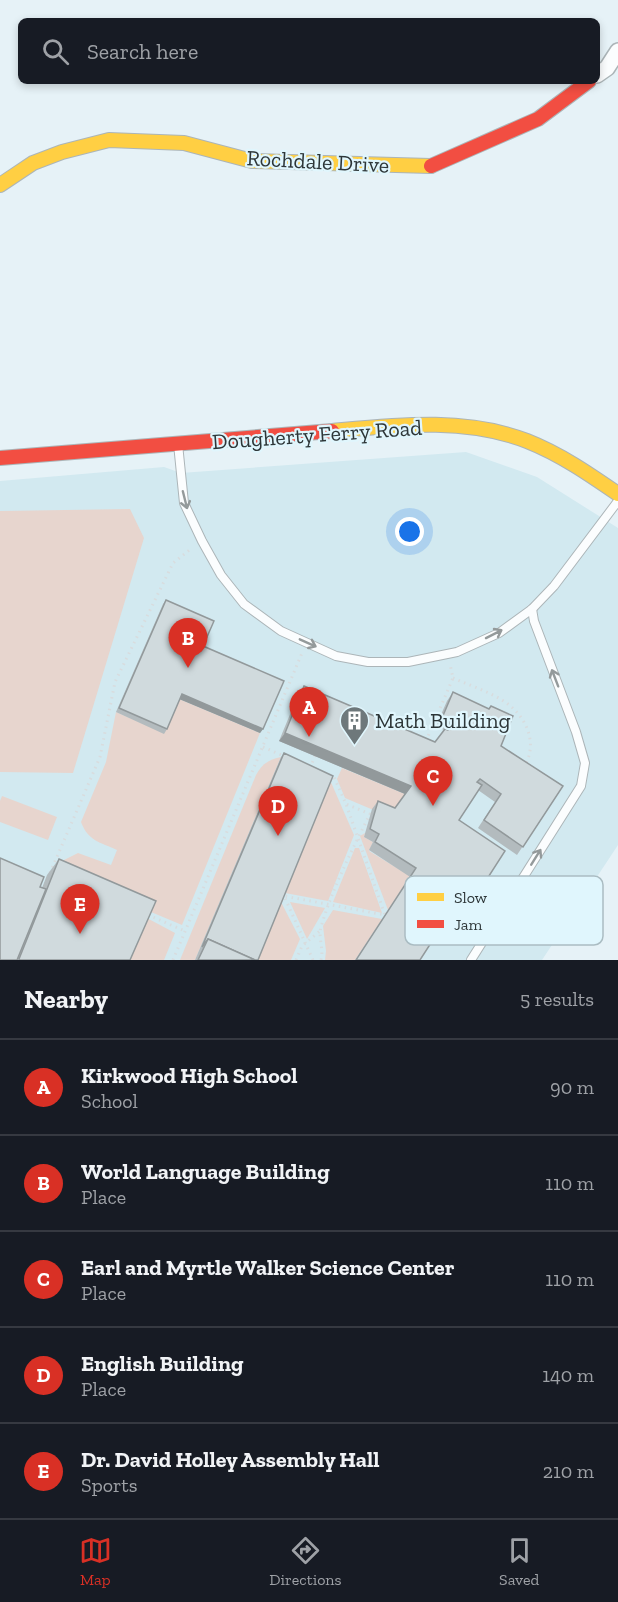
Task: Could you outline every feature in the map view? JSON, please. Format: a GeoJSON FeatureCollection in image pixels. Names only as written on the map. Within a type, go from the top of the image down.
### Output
{"type":"FeatureCollection","features":[{"type":"Feature","properties":{"kind":"main road","name":"Rochdale Drive"},"geometry":{"type":"LineString","coordinates":[[0,185],[33,163],[62,152],[109,140],[184,143],[252,161],[430,166],[538,119],[585,84]]}},
{"type":"Feature","properties":{"kind":"main road","name":"Dougherty Ferry Road"},"geometry":{"type":"LineString","coordinates":[[0,458],[389,427],[463,427],[520,438],[583,470],[618,494]]}},
{"type":"Feature","properties":{"kind":"street"},"geometry":{"type":"LineString","coordinates":[[600,73],[607,68],[618,51]]}},
{"type":"Feature","properties":{"kind":"lane"},"geometry":{"type":"LineString","coordinates":[[178,443],[184,502],[201,541],[221,575],[244,604],[281,631],[336,656],[368,662],[408,662],[448,654],[499,633],[532,609],[554,586],[618,501]]}},
{"type":"Feature","properties":{"kind":"lane"},"geometry":{"type":"LineString","coordinates":[[524,876],[581,786],[585,763],[576,732],[534,621],[532,609]]}},
{"type":"Feature","properties":{"kind":"lane"},"geometry":{"type":"LineString","coordinates":[[471,960],[480,945]]}},
{"type":"Feature","properties":{"kind":"path"},"geometry":{"type":"LineString","coordinates":[[50,874],[100,757],[115,682],[173,563],[201,541]]}},
{"type":"Feature","properties":{"kind":"path"},"geometry":{"type":"LineString","coordinates":[[173,960],[307,643]]}},
{"type":"Feature","properties":{"kind":"path"},"geometry":{"type":"LineString","coordinates":[[431,748],[426,741],[453,678],[448,654]]}},
{"type":"Feature","properties":{"kind":"path"},"geometry":{"type":"LineString","coordinates":[[453,678],[502,700],[524,721],[530,735],[531,748],[529,758],[521,771]]}},
{"type":"Feature","properties":{"kind":"path"},"geometry":{"type":"LineString","coordinates":[[263,747],[291,759]]}},
{"type":"Feature","properties":{"kind":"path"},"geometry":{"type":"LineString","coordinates":[[310,769],[315,756]]}},
{"type":"Feature","properties":{"kind":"path"},"geometry":{"type":"LineString","coordinates":[[301,763],[318,771]]}},
{"type":"Feature","properties":{"kind":"path"},"geometry":{"type":"LineString","coordinates":[[313,960],[284,896],[385,915],[346,804],[334,777],[326,774]]}},
{"type":"Feature","properties":{"kind":"path"},"geometry":{"type":"LineString","coordinates":[[321,960],[323,954],[320,931],[329,904],[370,814],[346,804]]}},
{"type":"Feature","properties":{"kind":"path"},"geometry":{"type":"LineString","coordinates":[[148,915],[185,931]]}},
{"type":"Feature","properties":{"kind":"path"},"geometry":{"type":"LineString","coordinates":[[296,960],[302,946],[320,931]]}},
{"type":"Feature","properties":{"kind":"shaded area"},"geometry":{"type":"Polygon","coordinates":[[[466,452],[537,477],[618,528],[618,845],[598,876],[405,876],[405,945],[552,945],[542,960],[0,960],[0,481],[164,467],[181,473],[466,452]]]}},
{"type":"Feature","properties":{"kind":"shaded area"},"geometry":{"type":"Polygon","coordinates":[[[130,509],[144,538],[73,773],[0,772],[0,511],[130,509]]]}},
{"type":"Feature","properties":{"kind":"shaded area"},"geometry":{"type":"Polygon","coordinates":[[[179,699],[260,733],[182,925],[58,873],[64,860],[78,853],[111,865],[117,850],[91,837],[81,822],[106,762],[116,712],[164,733],[179,699]]]}},
{"type":"Feature","properties":{"kind":"shaded area"},"geometry":{"type":"Polygon","coordinates":[[[281,757],[195,960],[180,960],[256,775],[266,763],[281,757]]]}},
{"type":"Feature","properties":{"kind":"shaded area"},"geometry":{"type":"Polygon","coordinates":[[[342,768],[405,794],[390,817],[345,798],[337,779],[342,768]]]}},
{"type":"Feature","properties":{"kind":"shaded area"},"geometry":{"type":"Polygon","coordinates":[[[330,780],[354,835],[328,901],[285,893],[330,780]]]}},
{"type":"Feature","properties":{"kind":"shaded area"},"geometry":{"type":"Polygon","coordinates":[[[2,796],[57,817],[48,840],[0,822],[2,796]]]}},
{"type":"Feature","properties":{"kind":"shaded area"},"geometry":{"type":"Polygon","coordinates":[[[365,833],[364,837],[373,842],[369,851],[410,876],[405,876],[405,884],[388,910],[360,836],[365,833]]]}},
{"type":"Feature","properties":{"kind":"shaded area"},"geometry":{"type":"Polygon","coordinates":[[[355,848],[359,848],[382,913],[333,902],[355,848]]]}},
{"type":"Feature","properties":{"kind":"shaded area"},"geometry":{"type":"Polygon","coordinates":[[[281,902],[300,939],[291,960],[257,960],[281,902]]]}},
{"type":"Feature","properties":{"kind":"shaded area"},"geometry":{"type":"Polygon","coordinates":[[[290,902],[325,908],[307,939],[290,902]]]}},
{"type":"Feature","properties":{"kind":"shaded area"},"geometry":{"type":"Polygon","coordinates":[[[333,910],[382,919],[355,960],[325,960],[323,926],[333,910]]]}},
{"type":"Feature","properties":{"kind":"shaded area"},"geometry":{"type":"Polygon","coordinates":[[[145,917],[175,933],[164,960],[126,960],[145,917]]]}},
{"type":"Feature","properties":{"kind":"building"},"geometry":{"type":"Polygon","coordinates":[[[166,600],[214,621],[203,646],[284,681],[263,729],[182,694],[167,729],[119,708],[166,600]]]}},
{"type":"Feature","properties":{"kind":"building"},"geometry":{"type":"Polygon","coordinates":[[[304,686],[435,742],[445,729],[448,730],[451,722],[442,718],[453,692],[489,709],[491,706],[513,716],[501,746],[563,786],[523,847],[484,820],[501,794],[480,779],[477,782],[482,785],[459,820],[505,851],[489,876],[411,876],[416,868],[375,842],[379,834],[370,829],[378,801],[395,808],[411,786],[285,733],[304,686]]]}},
{"type":"Feature","properties":{"kind":"building"},"geometry":{"type":"Polygon","coordinates":[[[284,753],[333,776],[258,960],[208,939],[202,947],[284,753]]]}},
{"type":"Feature","properties":{"kind":"building"},"geometry":{"type":"Polygon","coordinates":[[[0,858],[44,877],[40,887],[46,889],[17,960],[0,960],[0,858]]]}},
{"type":"Feature","properties":{"kind":"building"},"geometry":{"type":"Polygon","coordinates":[[[59,859],[156,901],[130,960],[19,959],[59,859]]]}},
{"type":"Feature","properties":{"kind":"building"},"geometry":{"type":"Polygon","coordinates":[[[405,885],[405,945],[430,945],[420,960],[356,960],[405,885]]]}},
{"type":"Feature","properties":{"kind":"building"},"geometry":{"type":"Polygon","coordinates":[[[208,939],[255,960],[198,960],[208,939]]]}},
{"type":"Feature","properties":{"kind":"traffic: slow"},"geometry":{"type":"LineString","coordinates":[[0,185],[33,163],[62,152],[109,140],[184,143],[252,161],[431,166]]}},
{"type":"Feature","properties":{"kind":"traffic: slow"},"geometry":{"type":"LineString","coordinates":[[332,431],[431,425],[480,428],[503,433],[551,452],[618,494]]}},
{"type":"Feature","properties":{"kind":"traffic: jam"},"geometry":{"type":"LineString","coordinates":[[431,166],[538,119],[585,84]]}},
{"type":"Feature","properties":{"kind":"traffic: jam"},"geometry":{"type":"LineString","coordinates":[[0,458],[332,431]]}},
{"type":"Feature","properties":{"kind":"place","name":"World Language Building"},"geometry":{"type":"Point","coordinates":[188,668]}},
{"type":"Feature","properties":{"kind":"place","name":"Kirkwood High School"},"geometry":{"type":"Point","coordinates":[309,737]}},
{"type":"Feature","properties":{"kind":"place","name":"Math Building"},"geometry":{"type":"Point","coordinates":[354,746]}},
{"type":"Feature","properties":{"kind":"place","name":"Earl and Myrtle Walker Science Center"},"geometry":{"type":"Point","coordinates":[433,806]}},
{"type":"Feature","properties":{"kind":"place","name":"English Building"},"geometry":{"type":"Point","coordinates":[278,836]}},
{"type":"Feature","properties":{"kind":"place","name":"Dr. David Holley Assembly Hall"},"geometry":{"type":"Point","coordinates":[80,934]}}]}
